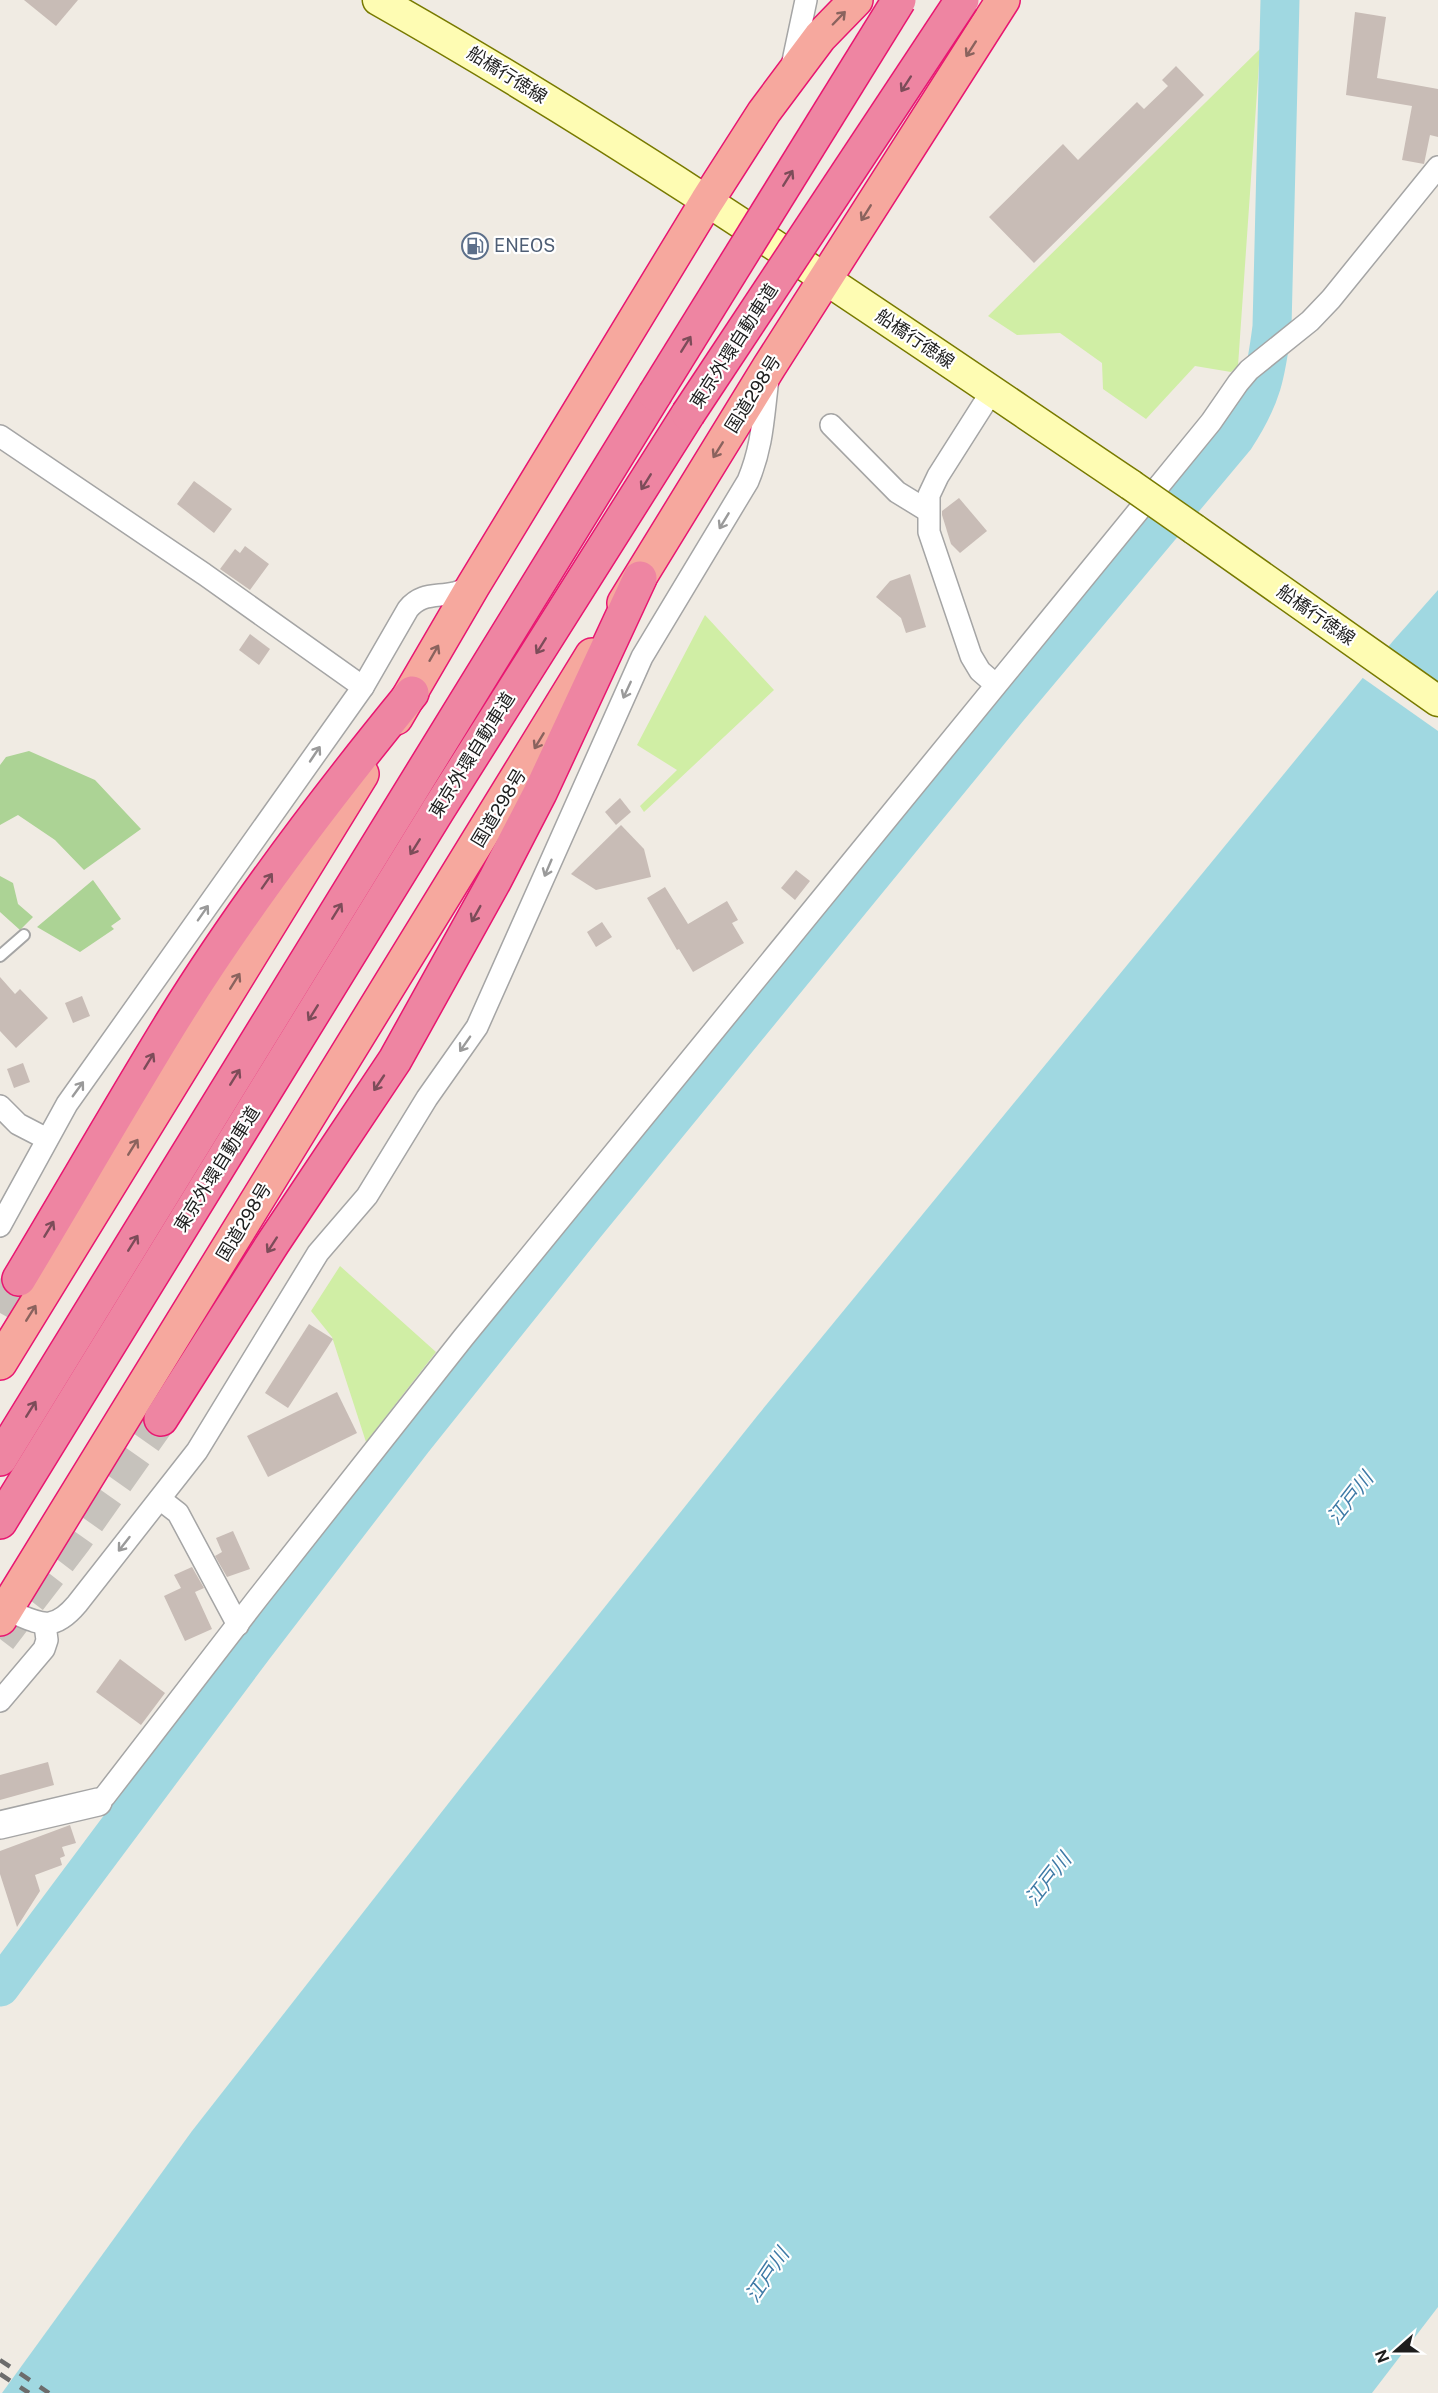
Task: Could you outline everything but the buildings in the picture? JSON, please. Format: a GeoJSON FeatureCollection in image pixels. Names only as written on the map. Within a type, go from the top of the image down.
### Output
{"type":"FeatureCollection","features":[{"type":"Feature","properties":{"kind":"highway"},"geometry":{"type":"LineString","coordinates":[[0,1363],[412,693],[473,586],[707,201],[764,112],[789,78],[820,37],[856,0]]}},
{"type":"Feature","properties":{"kind":"highway","name":"東京外環自動車道"},"geometry":{"type":"LineString","coordinates":[[0,1459],[899,0]]}},
{"type":"Feature","properties":{"kind":"highway","name":"東京外環自動車道"},"geometry":{"type":"LineString","coordinates":[[0,1522],[438,810],[688,414],[962,0]]}},
{"type":"Feature","properties":{"kind":"highway","name":"国道298号"},"geometry":{"type":"LineString","coordinates":[[3,1615],[769,367],[1003,0]]}},
{"type":"Feature","properties":{"kind":"highway"},"geometry":{"type":"LineString","coordinates":[[161,1419],[280,1233],[395,1060],[495,880],[540,793],[640,578]]}},
{"type":"Feature","properties":{"kind":"highway"},"geometry":{"type":"LineString","coordinates":[[19,1279],[173,1021],[228,937],[355,762],[412,693]]}},
{"type":"Feature","properties":{"kind":"main road","name":"船橋行徳線"},"geometry":{"type":"LineString","coordinates":[[378,0],[489,63],[707,201],[825,279],[1131,485],[1438,701]]}},
{"type":"Feature","properties":{"kind":"street"},"geometry":{"type":"LineString","coordinates":[[789,78],[806,0]]}},
{"type":"Feature","properties":{"kind":"street"},"geometry":{"type":"LineString","coordinates":[[0,1825],[98,1802],[463,1338],[1211,422],[1238,383],[1249,370],[1310,321],[1331,299],[1438,167]]}},
{"type":"Feature","properties":{"kind":"street"},"geometry":{"type":"LineString","coordinates":[[3,1615],[45,1625],[56,1623],[66,1617],[197,1451],[318,1253],[367,1196],[427,1098],[477,1027],[642,657],[748,481],[762,438],[769,367]]}},
{"type":"Feature","properties":{"kind":"street"},"geometry":{"type":"LineString","coordinates":[[992,391],[938,476],[929,495],[928,511],[929,532],[971,656],[980,671],[995,684]]}},
{"type":"Feature","properties":{"kind":"street"},"geometry":{"type":"LineString","coordinates":[[831,424],[897,492],[928,511]]}},
{"type":"Feature","properties":{"kind":"street"},"geometry":{"type":"LineString","coordinates":[[0,436],[204,573],[363,687]]}},
{"type":"Feature","properties":{"kind":"street"},"geometry":{"type":"LineString","coordinates":[[0,1226],[9,1199],[67,1104],[363,687],[408,609],[415,601],[425,596],[454,593],[473,586]]}},
{"type":"Feature","properties":{"kind":"street"},"geometry":{"type":"LineString","coordinates":[[0,1106],[18,1124],[47,1139]]}},
{"type":"Feature","properties":{"kind":"street"},"geometry":{"type":"LineString","coordinates":[[160,1499],[178,1513],[238,1625]]}},
{"type":"Feature","properties":{"kind":"street"},"geometry":{"type":"LineString","coordinates":[[0,1701],[44,1649],[45,1625]]}},
{"type":"Feature","properties":{"kind":"lane"},"geometry":{"type":"LineString","coordinates":[[0,956],[24,935]]}},
{"type":"Feature","properties":{"kind":"green space"},"geometry":{"type":"Polygon","coordinates":[[[1260,49],[1238,366],[1231,372],[1195,366],[1146,419],[1103,389],[1102,363],[1060,333],[1017,335],[988,316],[1260,49]]]}},
{"type":"Feature","properties":{"kind":"green space"},"geometry":{"type":"Polygon","coordinates":[[[705,615],[774,690],[644,812],[640,806],[677,770],[637,745],[705,615]]]}},
{"type":"Feature","properties":{"kind":"green space"},"geometry":{"type":"Polygon","coordinates":[[[29,751],[95,780],[141,829],[84,870],[55,840],[18,815],[0,825],[0,765],[6,757],[29,751]]]}},
{"type":"Feature","properties":{"kind":"green space"},"geometry":{"type":"Polygon","coordinates":[[[0,876],[13,883],[18,904],[33,917],[20,930],[0,912],[0,876]]]}},
{"type":"Feature","properties":{"kind":"green space"},"geometry":{"type":"Polygon","coordinates":[[[93,880],[121,919],[111,926],[114,929],[80,952],[37,927],[93,880]]]}},
{"type":"Feature","properties":{"kind":"green space"},"geometry":{"type":"Polygon","coordinates":[[[340,1266],[436,1352],[366,1442],[332,1337],[311,1311],[340,1266]]]}},
{"type":"Feature","properties":{"kind":"water","name":"江戸川"},"geometry":{"type":"Polygon","coordinates":[[[1438,590],[1438,2307],[1372,2393],[2,2393],[192,2131],[462,1786],[758,1415],[1393,641],[1438,590]]]}},
{"type":"Feature","properties":{"kind":"pier"},"geometry":{"type":"Polygon","coordinates":[[[1382,649],[1438,688],[1438,731],[1360,676],[1382,649]]]}},
{"type":"Feature","properties":{"kind":"waterway"},"geometry":{"type":"LineString","coordinates":[[0,1987],[254,1647],[413,1440],[586,1224],[1007,710],[1235,438],[1257,397],[1272,327],[1280,0]]}},
{"type":"Feature","properties":{"kind":"tunnel"},"geometry":{"type":"LineString","coordinates":[[0,1313],[19,1279]]}},
{"type":"Feature","properties":{"kind":"tunnel"},"geometry":{"type":"LineString","coordinates":[[0,1639],[75,1541],[161,1419]]}},
{"type":"Feature","properties":{"kind":"railway"},"geometry":{"type":"LineString","coordinates":[[0,2360],[49,2393]]}},
{"type":"Feature","properties":{"kind":"railway"},"geometry":{"type":"LineString","coordinates":[[0,2374],[29,2393]]}},
{"type":"Feature","properties":{"kind":"place","name":"ENEOS"},"geometry":{"type":"Point","coordinates":[475,246]}}]}
